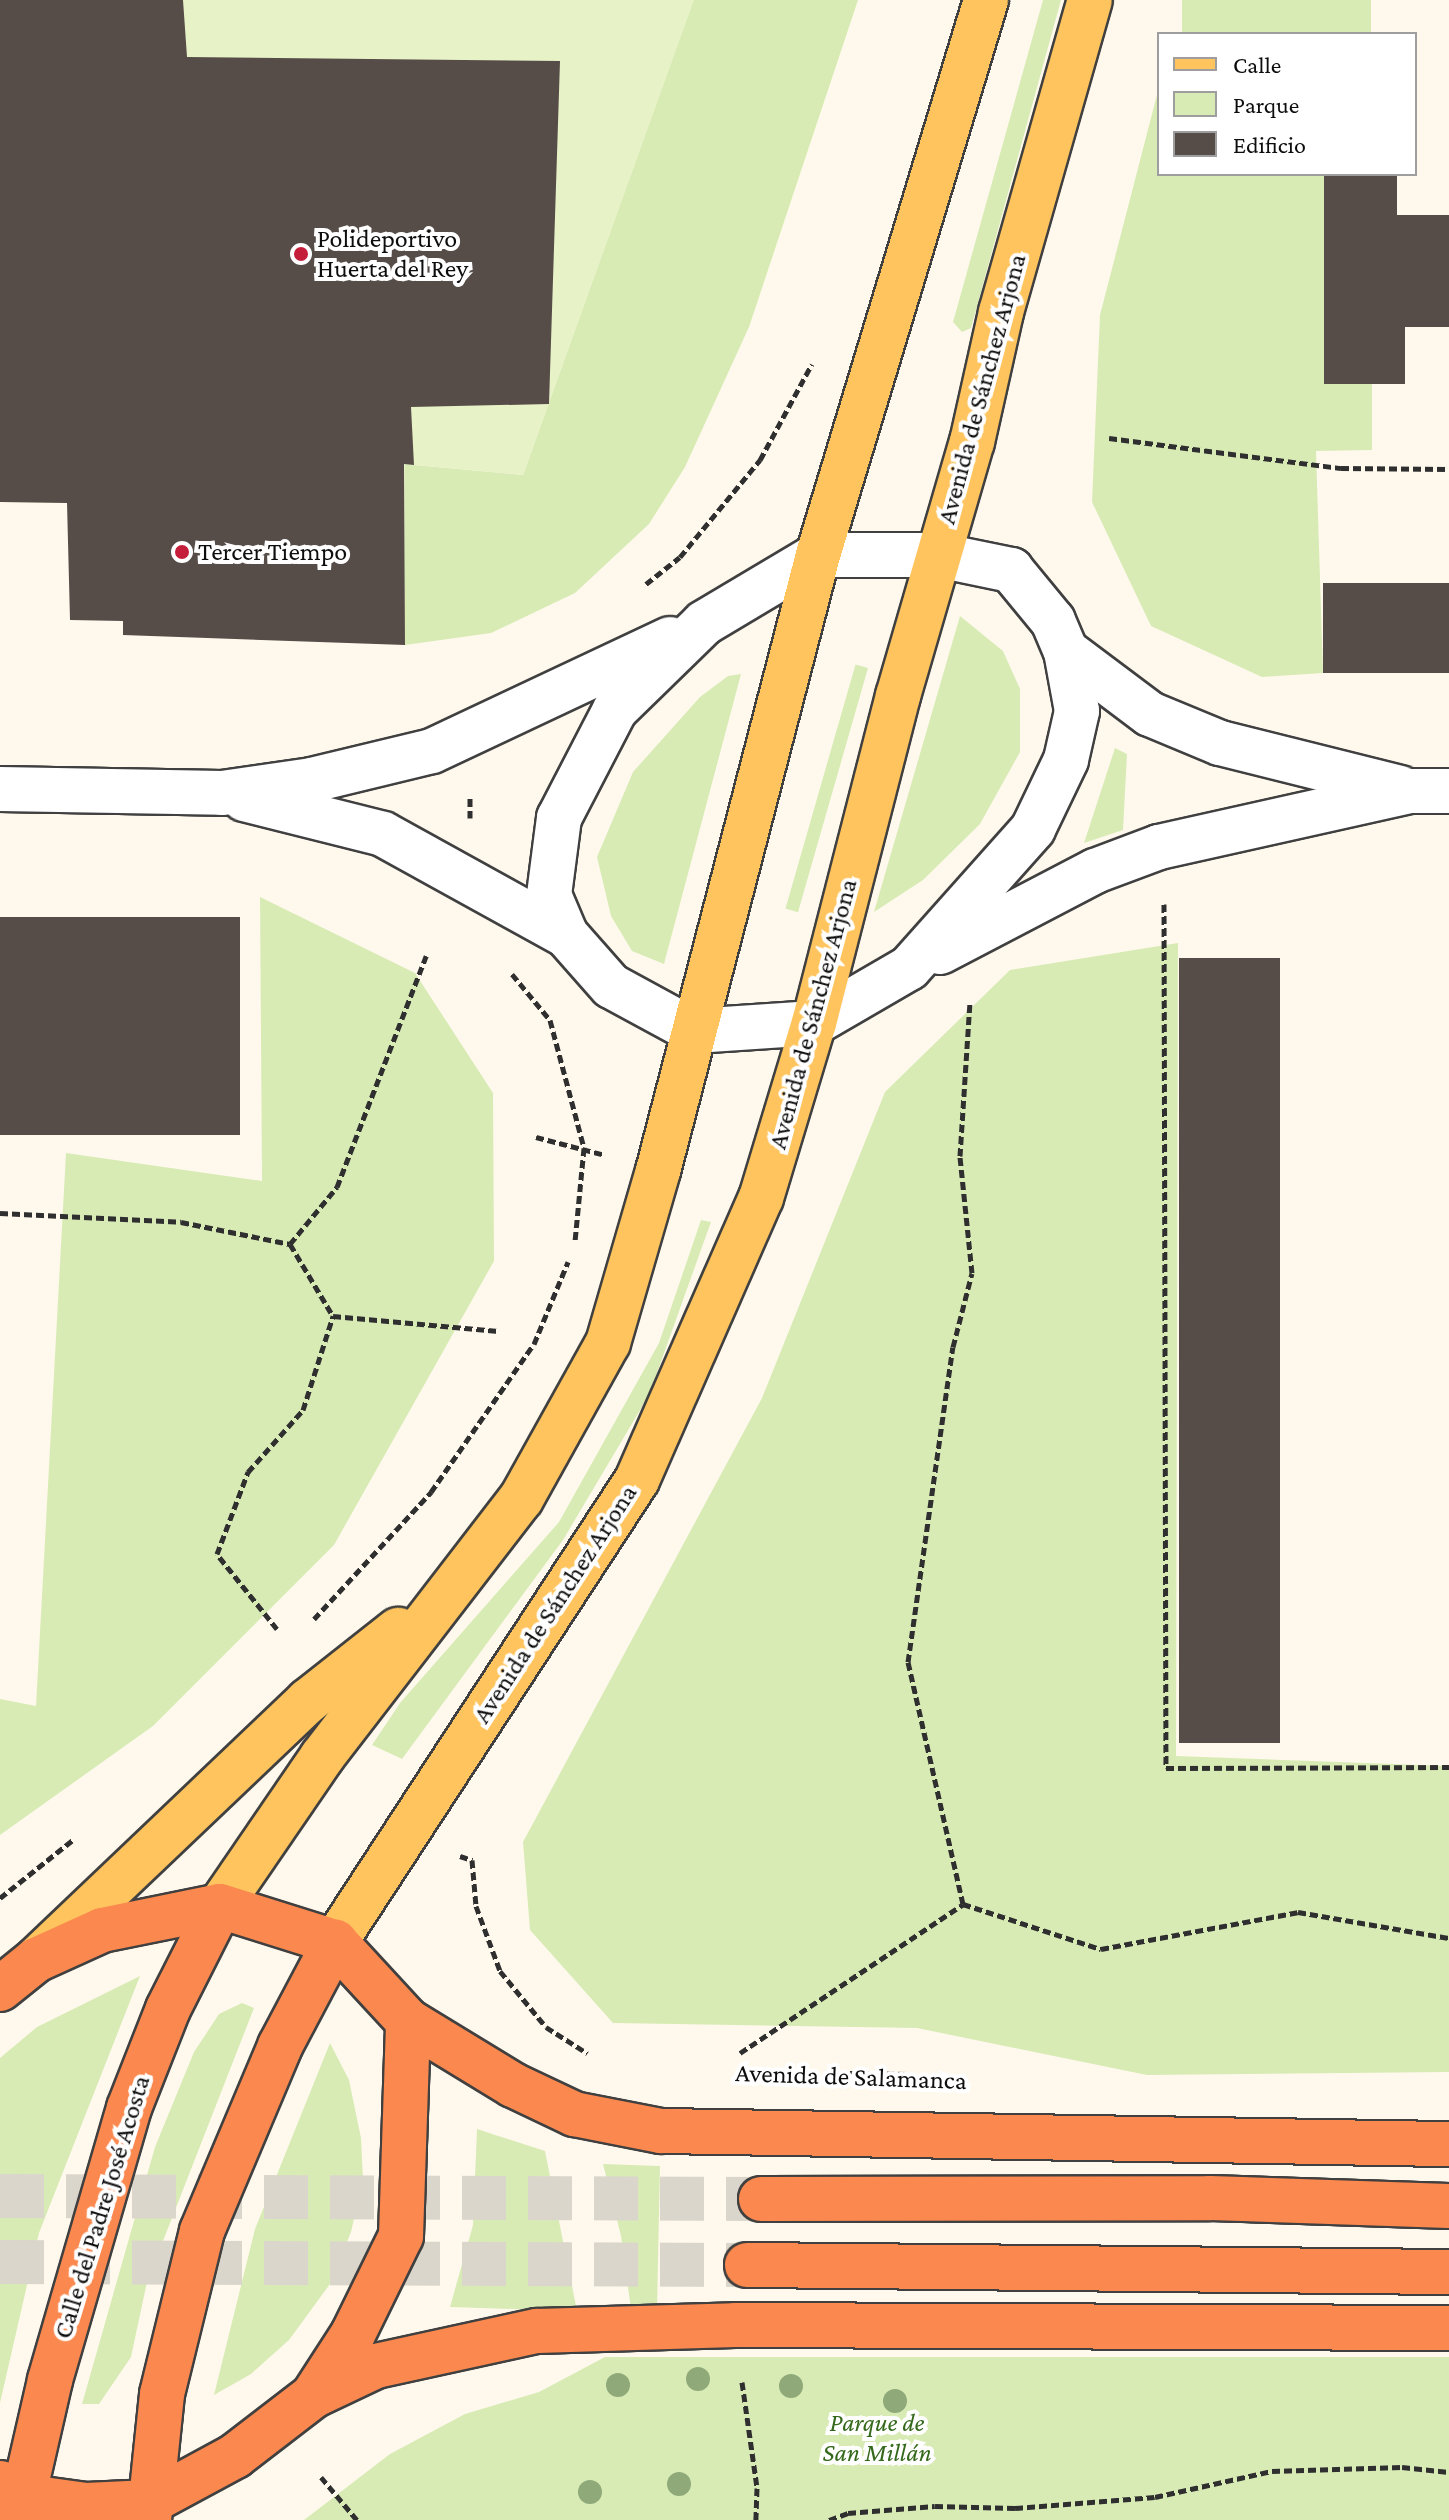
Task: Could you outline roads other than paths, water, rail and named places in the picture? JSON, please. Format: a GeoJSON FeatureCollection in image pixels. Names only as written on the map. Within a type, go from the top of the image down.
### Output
{"type":"FeatureCollection","features":[{"type":"Feature","properties":{"kind":"highway"},"geometry":{"type":"LineString","coordinates":[[0,1989],[36,1960],[102,1930],[220,1906],[335,1942],[408,2021],[513,2085],[574,2114],[661,2131],[1449,2144]]}},
{"type":"Feature","properties":{"kind":"highway","name":"Calle del Padre José Acosta"},"geometry":{"type":"LineString","coordinates":[[13,2500],[129,2108],[168,2009],[220,1906]]}},
{"type":"Feature","properties":{"kind":"highway"},"geometry":{"type":"LineString","coordinates":[[149,2511],[162,2394],[202,2231],[280,2046],[335,1942]]}},
{"type":"Feature","properties":{"kind":"highway"},"geometry":{"type":"LineString","coordinates":[[313,2396],[353,2334],[401,2236],[408,2021]]}},
{"type":"Feature","properties":{"kind":"highway"},"geometry":{"type":"LineString","coordinates":[[761,2199],[1210,2198],[1449,2206]]}},
{"type":"Feature","properties":{"kind":"highway"},"geometry":{"type":"LineString","coordinates":[[747,2265],[1449,2272]]}},
{"type":"Feature","properties":{"kind":"highway"},"geometry":{"type":"LineString","coordinates":[[13,2500],[149,2511],[235,2456],[313,2396],[376,2366],[537,2331],[735,2325],[1449,2328]]}},
{"type":"Feature","properties":{"kind":"main road"},"geometry":{"type":"LineString","coordinates":[[220,1906],[322,1757],[444,1594],[521,1499],[608,1343],[694,1031],[818,555],[986,0]]}},
{"type":"Feature","properties":{"kind":"main road","name":"Avenida de Sánchez Arjona"},"geometry":{"type":"LineString","coordinates":[[335,1942],[637,1480],[761,1198],[814,1023],[1090,0]]}},
{"type":"Feature","properties":{"kind":"main road"},"geometry":{"type":"LineString","coordinates":[[36,1960],[308,1701],[444,1594]]}},
{"type":"Feature","properties":{"kind":"street"},"geometry":{"type":"LineString","coordinates":[[0,789],[222,793],[312,780],[432,751],[471,734],[704,623],[818,555],[938,555],[1011,570],[1053,621],[1066,651],[1077,711],[1066,760],[1033,829],[909,968]]}},
{"type":"Feature","properties":{"kind":"street"},"geometry":{"type":"LineString","coordinates":[[566,935],[549,895],[559,818],[615,710],[704,623]]}},
{"type":"Feature","properties":{"kind":"street"},"geometry":{"type":"LineString","coordinates":[[1066,651],[1150,714],[1220,743],[1430,791]]}},
{"type":"Feature","properties":{"kind":"street"},"geometry":{"type":"LineString","coordinates":[[222,793],[383,834],[470,877],[566,935],[611,986],[694,1031],[814,1023],[909,968],[1095,871],[1159,847],[1430,791]]}},
{"type":"Feature","properties":{"kind":"tunnel"},"geometry":{"type":"LineString","coordinates":[[0,2196],[761,2199]]}},
{"type":"Feature","properties":{"kind":"tunnel"},"geometry":{"type":"LineString","coordinates":[[0,2262],[747,2265]]}},
{"type":"Feature","properties":{"kind":"place","name":"Polideportivo Huerta del Rey"},"geometry":{"type":"Point","coordinates":[301,254]}},
{"type":"Feature","properties":{"kind":"place","name":"Tercer Tiempo"},"geometry":{"type":"Point","coordinates":[182,552]}},
{"type":"Feature","properties":{"kind":"park label","name":"Parque de San Millán"},"geometry":{"type":"Point","coordinates":[877,2438]}}]}
